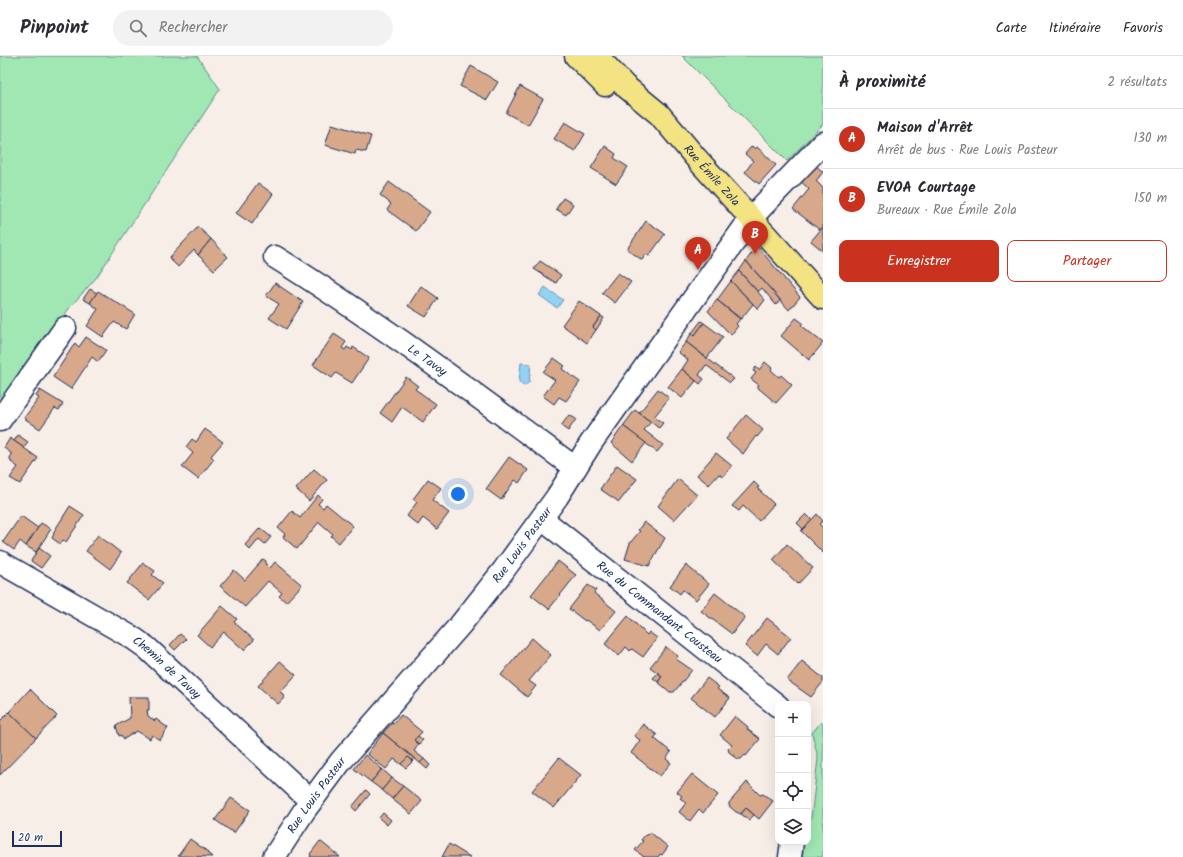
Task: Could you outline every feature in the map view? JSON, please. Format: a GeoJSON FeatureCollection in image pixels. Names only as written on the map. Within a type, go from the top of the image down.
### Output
{"type":"FeatureCollection","features":[{"type":"Feature","properties":{"kind":"main road"},"geometry":{"type":"LineString","coordinates":[[576,56],[612,92],[657,125],[696,158]]}},
{"type":"Feature","properties":{"kind":"main road","name":"Rue Émile Zola"},"geometry":{"type":"LineString","coordinates":[[597,56],[625,86],[659,114],[696,158],[823,298]]}},
{"type":"Feature","properties":{"kind":"street","name":"Rue Louis Pasteur"},"geometry":{"type":"LineString","coordinates":[[274,857],[311,801],[341,761],[461,624],[542,519],[591,443],[752,218],[823,143]]}},
{"type":"Feature","properties":{"kind":"street","name":"Le Tavoy"},"geometry":{"type":"LineString","coordinates":[[275,257],[370,320],[461,384],[575,468]]}},
{"type":"Feature","properties":{"kind":"street"},"geometry":{"type":"LineString","coordinates":[[0,420],[65,328]]}},
{"type":"Feature","properties":{"kind":"street","name":"Rue du Commandant Cousteau"},"geometry":{"type":"LineString","coordinates":[[542,519],[775,704]]}},
{"type":"Feature","properties":{"kind":"street","name":"Chemin de Tavoy"},"geometry":{"type":"LineString","coordinates":[[0,562],[133,638],[147,648],[311,801]]}},
{"type":"Feature","properties":{"kind":"street"},"geometry":{"type":"LineString","coordinates":[[790,857],[792,845]]}},
{"type":"Feature","properties":{"kind":"green space"},"geometry":{"type":"Polygon","coordinates":[[[0,56],[197,56],[220,89],[96,278],[71,306],[0,405],[0,56]]]}},
{"type":"Feature","properties":{"kind":"green space"},"geometry":{"type":"Polygon","coordinates":[[[682,56],[823,56],[823,124],[787,161],[682,56]]]}},
{"type":"Feature","properties":{"kind":"green space"},"geometry":{"type":"Polygon","coordinates":[[[821,722],[823,724],[823,857],[798,857],[800,845],[811,845],[811,819],[818,758],[812,733],[821,722]]]}},
{"type":"Feature","properties":{"kind":"water"},"geometry":{"type":"Polygon","coordinates":[[[545,287],[563,300],[557,308],[539,295],[545,287]]]}},
{"type":"Feature","properties":{"kind":"water"},"geometry":{"type":"Polygon","coordinates":[[[521,363],[531,364],[529,382],[525,386],[519,382],[521,363]]]}},
{"type":"Feature","properties":{"kind":"building"},"geometry":{"type":"Polygon","coordinates":[[[471,66],[498,82],[487,100],[460,86],[471,66]]]}},
{"type":"Feature","properties":{"kind":"building"},"geometry":{"type":"Polygon","coordinates":[[[520,86],[543,99],[528,125],[506,113],[520,86]]]}},
{"type":"Feature","properties":{"kind":"building"},"geometry":{"type":"Polygon","coordinates":[[[565,122],[585,134],[575,151],[554,139],[565,122]]]}},
{"type":"Feature","properties":{"kind":"building"},"geometry":{"type":"Polygon","coordinates":[[[332,124],[371,136],[366,152],[356,150],[355,154],[325,145],[332,124]]]}},
{"type":"Feature","properties":{"kind":"building"},"geometry":{"type":"Polygon","coordinates":[[[605,146],[616,154],[614,158],[628,167],[616,184],[591,168],[605,146]]]}},
{"type":"Feature","properties":{"kind":"building"},"geometry":{"type":"Polygon","coordinates":[[[752,146],[755,149],[757,147],[776,165],[759,184],[745,172],[753,161],[745,154],[752,146]]]}},
{"type":"Feature","properties":{"kind":"building"},"geometry":{"type":"Polygon","coordinates":[[[813,163],[823,172],[816,181],[823,188],[823,227],[820,230],[793,209],[809,189],[798,179],[813,163]]]}},
{"type":"Feature","properties":{"kind":"building"},"geometry":{"type":"Polygon","coordinates":[[[389,182],[430,212],[416,231],[387,210],[391,204],[380,195],[389,182]]]}},
{"type":"Feature","properties":{"kind":"building"},"geometry":{"type":"Polygon","coordinates":[[[258,183],[273,194],[252,224],[236,213],[258,183]]]}},
{"type":"Feature","properties":{"kind":"building"},"geometry":{"type":"Polygon","coordinates":[[[563,198],[573,204],[566,215],[556,209],[563,198]]]}},
{"type":"Feature","properties":{"kind":"building"},"geometry":{"type":"Polygon","coordinates":[[[646,221],[665,234],[649,256],[646,254],[642,260],[627,249],[646,221]]]}},
{"type":"Feature","properties":{"kind":"building"},"geometry":{"type":"Polygon","coordinates":[[[198,227],[211,239],[198,255],[194,250],[178,267],[169,258],[198,227]]]}},
{"type":"Feature","properties":{"kind":"building"},"geometry":{"type":"Polygon","coordinates":[[[823,227],[823,251],[811,241],[823,227]]]}},
{"type":"Feature","properties":{"kind":"building"},"geometry":{"type":"Polygon","coordinates":[[[211,239],[228,257],[214,270],[198,255],[211,239]]]}},
{"type":"Feature","properties":{"kind":"building"},"geometry":{"type":"Polygon","coordinates":[[[757,246],[800,297],[789,310],[746,261],[757,246]]]}},
{"type":"Feature","properties":{"kind":"building"},"geometry":{"type":"Polygon","coordinates":[[[540,261],[561,275],[556,283],[534,269],[540,261]]]}},
{"type":"Feature","properties":{"kind":"building"},"geometry":{"type":"Polygon","coordinates":[[[746,261],[780,300],[776,305],[762,288],[758,292],[739,271],[746,261]]]}},
{"type":"Feature","properties":{"kind":"building"},"geometry":{"type":"Polygon","coordinates":[[[739,271],[765,300],[758,309],[731,281],[739,271]]]}},
{"type":"Feature","properties":{"kind":"building"},"geometry":{"type":"Polygon","coordinates":[[[618,273],[631,282],[615,303],[602,293],[618,273]]]}},
{"type":"Feature","properties":{"kind":"building"},"geometry":{"type":"Polygon","coordinates":[[[731,281],[753,304],[741,319],[717,300],[731,281]]]}},
{"type":"Feature","properties":{"kind":"building"},"geometry":{"type":"Polygon","coordinates":[[[275,283],[303,302],[286,329],[269,318],[279,304],[266,296],[275,283]]]}},
{"type":"Feature","properties":{"kind":"building"},"geometry":{"type":"Polygon","coordinates":[[[421,286],[438,298],[426,317],[408,306],[421,286]]]}},
{"type":"Feature","properties":{"kind":"building"},"geometry":{"type":"Polygon","coordinates":[[[90,289],[97,293],[90,303],[83,299],[90,289]]]}},
{"type":"Feature","properties":{"kind":"building"},"geometry":{"type":"Polygon","coordinates":[[[98,291],[135,314],[126,329],[114,322],[103,337],[87,326],[98,309],[90,303],[98,291]]]}},
{"type":"Feature","properties":{"kind":"building"},"geometry":{"type":"Polygon","coordinates":[[[717,300],[740,319],[736,324],[738,326],[731,335],[708,311],[717,300]]]}},
{"type":"Feature","properties":{"kind":"building"},"geometry":{"type":"Polygon","coordinates":[[[579,301],[601,316],[593,327],[596,330],[587,343],[562,325],[579,301]]]}},
{"type":"Feature","properties":{"kind":"building"},"geometry":{"type":"Polygon","coordinates":[[[601,316],[604,318],[596,330],[593,327],[601,316]]]}},
{"type":"Feature","properties":{"kind":"building"},"geometry":{"type":"Polygon","coordinates":[[[796,318],[803,323],[801,325],[823,343],[809,360],[781,336],[796,318]]]}},
{"type":"Feature","properties":{"kind":"building"},"geometry":{"type":"Polygon","coordinates":[[[701,321],[704,323],[694,336],[691,334],[701,321]]]}},
{"type":"Feature","properties":{"kind":"building"},"geometry":{"type":"Polygon","coordinates":[[[704,323],[723,337],[707,358],[686,342],[691,334],[694,336],[704,323]]]}},
{"type":"Feature","properties":{"kind":"building"},"geometry":{"type":"Polygon","coordinates":[[[334,334],[346,342],[342,348],[345,350],[347,347],[352,350],[353,347],[369,358],[352,383],[336,373],[332,378],[313,365],[334,334]]]}},
{"type":"Feature","properties":{"kind":"building"},"geometry":{"type":"Polygon","coordinates":[[[86,337],[106,350],[98,362],[92,357],[71,389],[53,377],[75,343],[79,347],[86,337]]]}},
{"type":"Feature","properties":{"kind":"building"},"geometry":{"type":"Polygon","coordinates":[[[686,342],[734,379],[730,383],[706,365],[699,375],[704,379],[700,384],[682,369],[688,360],[678,352],[686,342]]]}},
{"type":"Feature","properties":{"kind":"building"},"geometry":{"type":"Polygon","coordinates":[[[554,358],[565,366],[562,369],[580,382],[566,401],[559,397],[554,404],[543,396],[555,380],[543,372],[554,358]]]}},
{"type":"Feature","properties":{"kind":"building"},"geometry":{"type":"Polygon","coordinates":[[[765,362],[779,377],[781,375],[792,385],[776,403],[757,387],[759,385],[751,379],[756,373],[753,371],[756,367],[759,370],[765,362]]]}},
{"type":"Feature","properties":{"kind":"building"},"geometry":{"type":"Polygon","coordinates":[[[682,369],[696,381],[682,398],[668,387],[682,369]]]}},
{"type":"Feature","properties":{"kind":"building"},"geometry":{"type":"Polygon","coordinates":[[[406,377],[418,386],[415,389],[436,404],[423,422],[402,407],[392,422],[380,413],[406,377]]]}},
{"type":"Feature","properties":{"kind":"building"},"geometry":{"type":"Polygon","coordinates":[[[658,389],[669,398],[654,417],[663,423],[659,428],[639,413],[658,389]]]}},
{"type":"Feature","properties":{"kind":"building"},"geometry":{"type":"Polygon","coordinates":[[[40,390],[63,404],[59,410],[55,408],[40,429],[24,418],[39,398],[36,396],[40,390]]]}},
{"type":"Feature","properties":{"kind":"building"},"geometry":{"type":"Polygon","coordinates":[[[635,410],[651,422],[644,430],[663,445],[657,452],[623,426],[635,410]]]}},
{"type":"Feature","properties":{"kind":"building"},"geometry":{"type":"Polygon","coordinates":[[[569,415],[576,419],[568,431],[561,426],[569,415]]]}},
{"type":"Feature","properties":{"kind":"building"},"geometry":{"type":"Polygon","coordinates":[[[746,415],[763,430],[757,437],[756,436],[743,454],[726,439],[746,415]]]}},
{"type":"Feature","properties":{"kind":"building"},"geometry":{"type":"Polygon","coordinates":[[[623,426],[646,443],[632,461],[611,443],[623,426]]]}},
{"type":"Feature","properties":{"kind":"building"},"geometry":{"type":"Polygon","coordinates":[[[205,429],[223,442],[211,456],[214,459],[198,479],[182,467],[193,453],[186,447],[192,439],[196,442],[205,429]]]}},
{"type":"Feature","properties":{"kind":"building"},"geometry":{"type":"Polygon","coordinates":[[[18,435],[28,442],[24,448],[14,441],[18,435]]]}},
{"type":"Feature","properties":{"kind":"building"},"geometry":{"type":"Polygon","coordinates":[[[10,438],[38,458],[20,484],[10,478],[18,467],[11,462],[11,453],[4,448],[10,438]]]}},
{"type":"Feature","properties":{"kind":"building"},"geometry":{"type":"Polygon","coordinates":[[[716,453],[732,466],[723,477],[719,474],[709,485],[697,475],[716,453]]]}},
{"type":"Feature","properties":{"kind":"building"},"geometry":{"type":"Polygon","coordinates":[[[509,457],[528,470],[519,483],[515,480],[501,500],[486,489],[509,457]]]}},
{"type":"Feature","properties":{"kind":"building"},"geometry":{"type":"Polygon","coordinates":[[[617,465],[637,479],[619,502],[600,489],[617,465]]]}},
{"type":"Feature","properties":{"kind":"building"},"geometry":{"type":"Polygon","coordinates":[[[314,469],[327,480],[309,501],[296,489],[314,469]]]}},
{"type":"Feature","properties":{"kind":"building"},"geometry":{"type":"Polygon","coordinates":[[[428,479],[441,488],[432,500],[449,513],[437,529],[423,518],[418,525],[407,516],[417,502],[413,499],[428,479]]]}},
{"type":"Feature","properties":{"kind":"building"},"geometry":{"type":"Polygon","coordinates":[[[678,479],[697,495],[674,520],[658,506],[678,479]]]}},
{"type":"Feature","properties":{"kind":"building"},"geometry":{"type":"Polygon","coordinates":[[[754,482],[759,487],[757,488],[774,504],[759,521],[743,506],[739,511],[732,506],[754,482]]]}},
{"type":"Feature","properties":{"kind":"building"},"geometry":{"type":"Polygon","coordinates":[[[318,495],[322,499],[318,504],[323,508],[326,504],[353,526],[339,543],[331,536],[333,534],[319,522],[297,549],[283,537],[285,534],[278,528],[292,511],[300,518],[318,495]]]}},
{"type":"Feature","properties":{"kind":"building"},"geometry":{"type":"Polygon","coordinates":[[[70,506],[84,515],[66,542],[63,540],[60,544],[52,538],[53,533],[70,506]]]}},
{"type":"Feature","properties":{"kind":"building"},"geometry":{"type":"Polygon","coordinates":[[[806,514],[812,520],[803,529],[797,523],[806,514]]]}},
{"type":"Feature","properties":{"kind":"building"},"geometry":{"type":"Polygon","coordinates":[[[817,514],[823,521],[819,524],[823,528],[823,553],[801,531],[817,514]]]}},
{"type":"Feature","properties":{"kind":"building"},"geometry":{"type":"Polygon","coordinates":[[[21,516],[38,528],[26,546],[20,541],[14,550],[3,542],[21,516]]]}},
{"type":"Feature","properties":{"kind":"building"},"geometry":{"type":"Polygon","coordinates":[[[644,522],[665,538],[649,566],[625,559],[630,543],[640,531],[638,530],[644,522]]]}},
{"type":"Feature","properties":{"kind":"building"},"geometry":{"type":"Polygon","coordinates":[[[41,523],[51,529],[36,552],[26,546],[41,523]]]}},
{"type":"Feature","properties":{"kind":"building"},"geometry":{"type":"Polygon","coordinates":[[[260,528],[271,537],[265,544],[259,539],[250,550],[245,545],[260,528]]]}},
{"type":"Feature","properties":{"kind":"building"},"geometry":{"type":"Polygon","coordinates":[[[98,535],[121,553],[110,569],[86,551],[98,535]]]}},
{"type":"Feature","properties":{"kind":"building"},"geometry":{"type":"Polygon","coordinates":[[[787,544],[813,568],[798,584],[773,560],[787,544]]]}},
{"type":"Feature","properties":{"kind":"building"},"geometry":{"type":"Polygon","coordinates":[[[39,548],[50,556],[41,568],[31,561],[39,548]]]}},
{"type":"Feature","properties":{"kind":"building"},"geometry":{"type":"Polygon","coordinates":[[[263,559],[270,568],[275,562],[302,585],[286,602],[279,596],[282,593],[268,581],[245,607],[220,586],[234,570],[245,580],[263,559]]]}},
{"type":"Feature","properties":{"kind":"building"},"geometry":{"type":"Polygon","coordinates":[[[558,561],[576,575],[549,609],[531,595],[558,561]]]}},
{"type":"Feature","properties":{"kind":"building"},"geometry":{"type":"Polygon","coordinates":[[[143,563],[155,571],[152,575],[163,583],[149,600],[127,583],[143,563]]]}},
{"type":"Feature","properties":{"kind":"building"},"geometry":{"type":"Polygon","coordinates":[[[686,565],[709,584],[696,600],[683,590],[680,594],[670,586],[686,565]]]}},
{"type":"Feature","properties":{"kind":"building"},"geometry":{"type":"Polygon","coordinates":[[[588,585],[596,590],[594,593],[616,611],[600,630],[569,609],[588,585]]]}},
{"type":"Feature","properties":{"kind":"building"},"geometry":{"type":"Polygon","coordinates":[[[715,593],[745,617],[732,634],[701,611],[715,593]]]}},
{"type":"Feature","properties":{"kind":"building"},"geometry":{"type":"Polygon","coordinates":[[[222,606],[237,619],[234,622],[254,640],[244,650],[224,632],[210,647],[197,635],[222,606]]]}},
{"type":"Feature","properties":{"kind":"building"},"geometry":{"type":"Polygon","coordinates":[[[628,616],[647,635],[649,632],[657,638],[643,657],[632,649],[630,651],[626,647],[619,656],[605,644],[628,616]]]}},
{"type":"Feature","properties":{"kind":"building"},"geometry":{"type":"Polygon","coordinates":[[[767,618],[791,637],[778,654],[766,644],[757,656],[745,646],[767,618]]]}},
{"type":"Feature","properties":{"kind":"building"},"geometry":{"type":"Polygon","coordinates":[[[180,634],[186,639],[175,650],[170,645],[180,634]]]}},
{"type":"Feature","properties":{"kind":"building"},"geometry":{"type":"Polygon","coordinates":[[[532,638],[551,655],[529,681],[536,686],[527,697],[501,675],[532,638]]]}},
{"type":"Feature","properties":{"kind":"building"},"geometry":{"type":"Polygon","coordinates":[[[666,647],[678,656],[676,659],[692,670],[674,692],[670,692],[658,682],[662,676],[650,667],[666,647]]]}},
{"type":"Feature","properties":{"kind":"building"},"geometry":{"type":"Polygon","coordinates":[[[280,661],[296,675],[280,692],[283,694],[284,698],[278,704],[258,686],[280,661]]]}},
{"type":"Feature","properties":{"kind":"building"},"geometry":{"type":"Polygon","coordinates":[[[802,661],[823,678],[823,682],[811,697],[787,680],[802,661]]]}},
{"type":"Feature","properties":{"kind":"building"},"geometry":{"type":"Polygon","coordinates":[[[658,673],[662,676],[658,682],[653,678],[658,673]]]}},
{"type":"Feature","properties":{"kind":"building"},"geometry":{"type":"Polygon","coordinates":[[[707,678],[719,687],[717,689],[730,698],[715,717],[691,698],[707,678]]]}},
{"type":"Feature","properties":{"kind":"building"},"geometry":{"type":"Polygon","coordinates":[[[30,689],[57,716],[36,738],[9,712],[30,689]]]}},
{"type":"Feature","properties":{"kind":"building"},"geometry":{"type":"Polygon","coordinates":[[[129,697],[149,697],[149,710],[147,710],[148,716],[155,721],[156,719],[168,728],[160,740],[152,735],[150,739],[137,731],[124,739],[121,735],[119,736],[116,726],[130,718],[129,697]]]}},
{"type":"Feature","properties":{"kind":"building"},"geometry":{"type":"Polygon","coordinates":[[[9,712],[36,738],[0,775],[0,721],[9,712]]]}},
{"type":"Feature","properties":{"kind":"building"},"geometry":{"type":"Polygon","coordinates":[[[401,715],[422,732],[414,740],[419,744],[414,751],[424,759],[420,763],[383,733],[401,715]]]}},
{"type":"Feature","properties":{"kind":"building"},"geometry":{"type":"Polygon","coordinates":[[[735,716],[748,727],[747,729],[760,739],[746,756],[745,755],[741,759],[738,759],[729,752],[728,749],[732,745],[720,735],[735,716]]]}},
{"type":"Feature","properties":{"kind":"building"},"geometry":{"type":"Polygon","coordinates":[[[643,724],[657,735],[654,738],[671,752],[666,759],[671,763],[660,776],[631,753],[640,740],[634,736],[643,724]]]}},
{"type":"Feature","properties":{"kind":"building"},"geometry":{"type":"Polygon","coordinates":[[[383,733],[415,759],[413,761],[408,757],[401,764],[394,759],[386,769],[367,754],[383,733]]]}},
{"type":"Feature","properties":{"kind":"building"},"geometry":{"type":"Polygon","coordinates":[[[418,736],[423,740],[419,744],[414,740],[418,736]]]}},
{"type":"Feature","properties":{"kind":"building"},"geometry":{"type":"Polygon","coordinates":[[[365,755],[382,769],[371,782],[354,769],[365,755]]]}},
{"type":"Feature","properties":{"kind":"building"},"geometry":{"type":"Polygon","coordinates":[[[408,757],[413,761],[406,768],[401,764],[408,757]]]}},
{"type":"Feature","properties":{"kind":"building"},"geometry":{"type":"Polygon","coordinates":[[[559,758],[581,775],[554,808],[532,791],[559,758]]]}},
{"type":"Feature","properties":{"kind":"building"},"geometry":{"type":"Polygon","coordinates":[[[424,759],[430,765],[427,769],[420,763],[424,759]]]}},
{"type":"Feature","properties":{"kind":"building"},"geometry":{"type":"Polygon","coordinates":[[[382,769],[392,778],[382,790],[371,782],[382,769]]]}},
{"type":"Feature","properties":{"kind":"building"},"geometry":{"type":"Polygon","coordinates":[[[692,774],[718,795],[703,813],[699,809],[690,821],[679,812],[686,803],[680,798],[682,796],[677,792],[692,774]]]}},
{"type":"Feature","properties":{"kind":"building"},"geometry":{"type":"Polygon","coordinates":[[[392,778],[403,786],[392,799],[382,790],[392,778]]]}},
{"type":"Feature","properties":{"kind":"building"},"geometry":{"type":"Polygon","coordinates":[[[747,782],[760,795],[763,794],[773,801],[759,819],[746,808],[741,814],[729,806],[729,803],[747,782]]]}},
{"type":"Feature","properties":{"kind":"building"},"geometry":{"type":"Polygon","coordinates":[[[403,786],[422,801],[411,814],[392,799],[403,786]]]}},
{"type":"Feature","properties":{"kind":"building"},"geometry":{"type":"Polygon","coordinates":[[[366,790],[370,794],[356,811],[352,807],[366,790]]]}},
{"type":"Feature","properties":{"kind":"building"},"geometry":{"type":"Polygon","coordinates":[[[231,798],[250,810],[234,833],[215,820],[231,798]]]}},
{"type":"Feature","properties":{"kind":"building"},"geometry":{"type":"Polygon","coordinates":[[[746,808],[754,815],[749,820],[741,814],[746,808]]]}},
{"type":"Feature","properties":{"kind":"building"},"geometry":{"type":"Polygon","coordinates":[[[383,813],[391,820],[387,825],[379,818],[383,813]]]}},
{"type":"Feature","properties":{"kind":"building"},"geometry":{"type":"Polygon","coordinates":[[[650,832],[668,847],[662,855],[660,854],[658,857],[644,857],[635,850],[643,841],[641,840],[645,835],[646,836],[650,832]]]}},
{"type":"Feature","properties":{"kind":"building"},"geometry":{"type":"Polygon","coordinates":[[[190,839],[208,852],[207,853],[213,857],[178,856],[190,839]]]}},
{"type":"Feature","properties":{"kind":"building"},"geometry":{"type":"Polygon","coordinates":[[[320,841],[340,857],[310,857],[310,854],[320,841]]]}},
{"type":"Feature","properties":{"kind":"building"},"geometry":{"type":"Polygon","coordinates":[[[449,844],[470,857],[442,857],[449,844]]]}},
{"type":"Feature","properties":{"kind":"place","name":"EVOA Courtage"},"geometry":{"type":"Point","coordinates":[755,254]}},
{"type":"Feature","properties":{"kind":"place","name":"Maison d'Arrêt"},"geometry":{"type":"Point","coordinates":[698,270]}}]}
